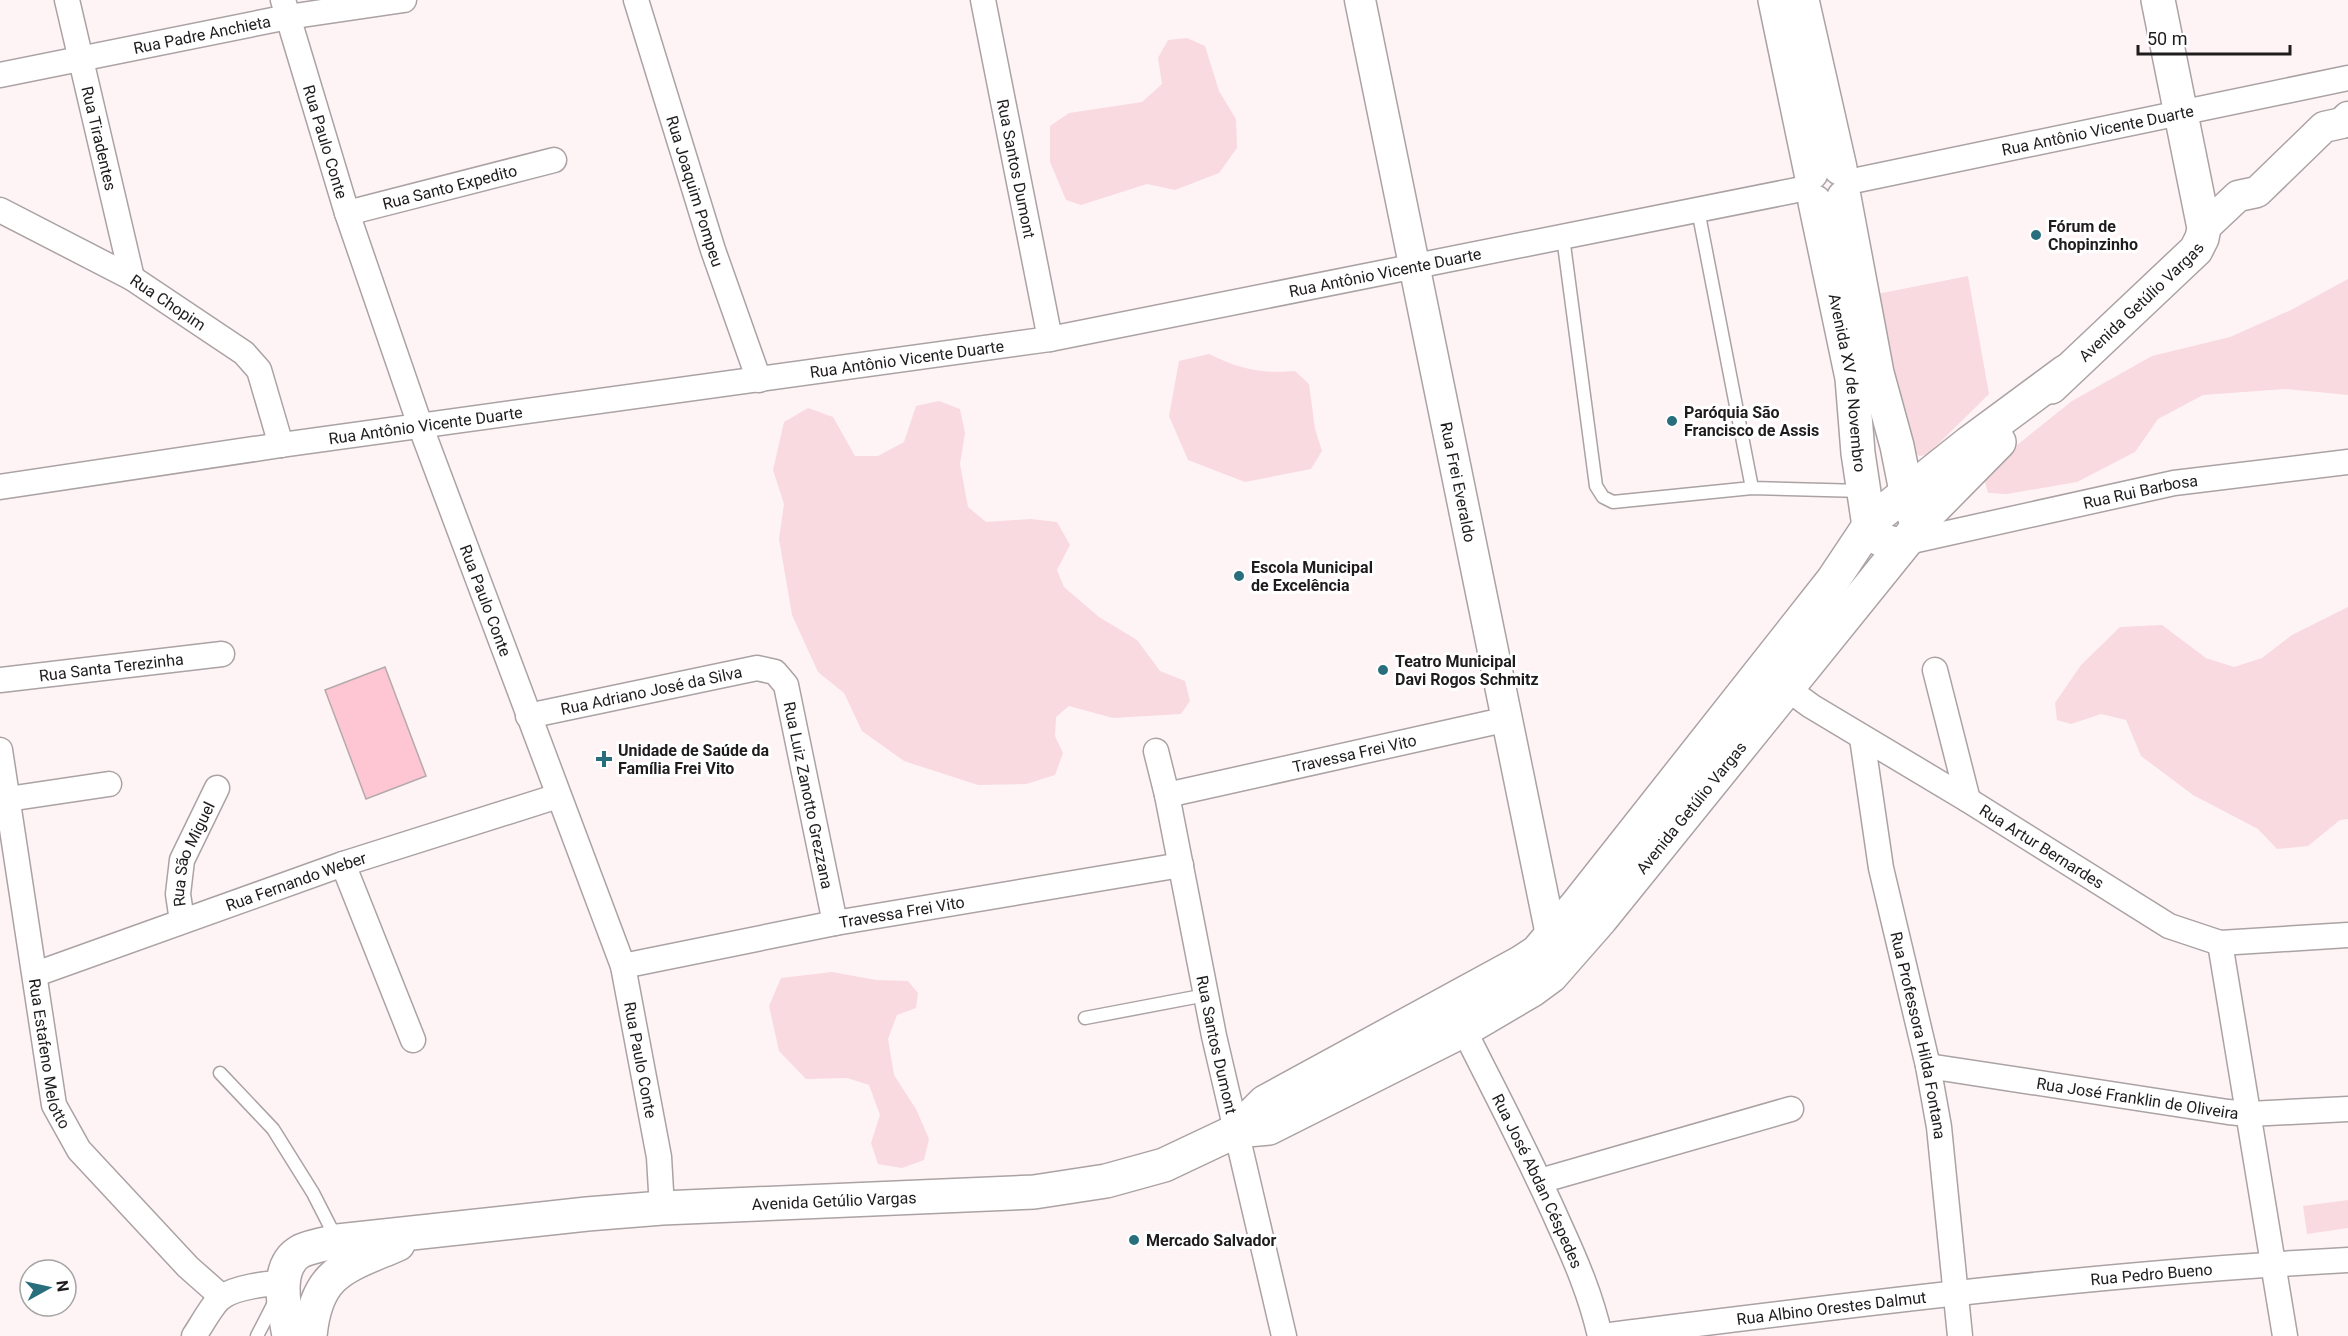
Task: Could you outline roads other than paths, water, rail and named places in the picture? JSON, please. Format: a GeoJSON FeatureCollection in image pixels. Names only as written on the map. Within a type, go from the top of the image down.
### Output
{"type":"FeatureCollection","features":[{"type":"Feature","properties":{"kind":"main road","name":"Avenida XV de Novembro"},"geometry":{"type":"LineString","coordinates":[[1775,0],[1828,185],[1897,446],[1910,509],[1920,535]]}},
{"type":"Feature","properties":{"kind":"main road","name":"Avenida XV de Novembro"},"geometry":{"type":"LineString","coordinates":[[1802,0],[1828,185],[1852,378],[1858,453],[1869,526]]}},
{"type":"Feature","properties":{"kind":"main road"},"geometry":{"type":"LineString","coordinates":[[2158,0],[2204,228]]}},
{"type":"Feature","properties":{"kind":"main road","name":"Avenida Getúlio Vargas"},"geometry":{"type":"LineString","coordinates":[[324,1245],[587,1214],[662,1208],[1034,1192],[1106,1180],[1164,1165],[1236,1131],[1269,1128],[1464,1030],[1551,976],[1559,947],[1774,680],[1920,535],[2065,372],[2196,250],[2204,228]]}},
{"type":"Feature","properties":{"kind":"main road","name":"Avenida Getúlio Vargas"},"geometry":{"type":"LineString","coordinates":[[1774,680],[1833,580],[1869,526],[1906,491],[2065,372]]}},
{"type":"Feature","properties":{"kind":"main road"},"geometry":{"type":"LineString","coordinates":[[1858,453],[1865,459],[1881,461],[1892,455],[1897,446]]}},
{"type":"Feature","properties":{"kind":"main road"},"geometry":{"type":"LineString","coordinates":[[1869,526],[1880,539],[1894,544],[1920,535]]}},
{"type":"Feature","properties":{"kind":"main road","name":"Avenida Getúlio Vargas"},"geometry":{"type":"LineString","coordinates":[[1236,1131],[1264,1102],[1537,952],[1559,947]]}},
{"type":"Feature","properties":{"kind":"main road","name":"Avenida Getúlio Vargas"},"geometry":{"type":"LineString","coordinates":[[323,1289],[348,1266],[425,1233]]}},
{"type":"Feature","properties":{"kind":"main road"},"geometry":{"type":"LineString","coordinates":[[289,1336],[283,1284],[285,1270],[291,1258],[300,1252],[324,1245],[323,1289],[312,1312],[310,1336]]}},
{"type":"Feature","properties":{"kind":"main road"},"geometry":{"type":"LineString","coordinates":[[283,1284],[291,1293],[300,1298],[323,1289]]}},
{"type":"Feature","properties":{"kind":"street","name":"Rua Tiradentes"},"geometry":{"type":"LineString","coordinates":[[67,0],[132,278]]}},
{"type":"Feature","properties":{"kind":"street","name":"Rua Padre Anchieta"},"geometry":{"type":"LineString","coordinates":[[0,75],[80,60],[285,8],[404,0]]}},
{"type":"Feature","properties":{"kind":"street","name":"Rua Joaquim Pompeu"},"geometry":{"type":"LineString","coordinates":[[636,0],[712,250],[759,380]]}},
{"type":"Feature","properties":{"kind":"street","name":"Rua Santos Dumont"},"geometry":{"type":"LineString","coordinates":[[983,0],[1050,339]]}},
{"type":"Feature","properties":{"kind":"street","name":"Rua Frei Everaldo"},"geometry":{"type":"LineString","coordinates":[[1360,0],[1508,719],[1559,947]]}},
{"type":"Feature","properties":{"kind":"street","name":"Rua Paulo Conte"},"geometry":{"type":"LineString","coordinates":[[285,8],[347,213],[420,425],[622,966],[659,1157],[662,1208]]}},
{"type":"Feature","properties":{"kind":"street","name":"Rua Antônio Vicente Duarte"},"geometry":{"type":"LineString","coordinates":[[0,488],[420,425],[1050,339],[1414,265],[1828,185],[2348,78]]}},
{"type":"Feature","properties":{"kind":"street","name":"Avenida Getúlio Vargas"},"geometry":{"type":"LineString","coordinates":[[2204,228],[2238,196],[2257,192],[2325,127],[2342,123],[2348,117]]}},
{"type":"Feature","properties":{"kind":"street","name":"Rua Santo Expedito"},"geometry":{"type":"LineString","coordinates":[[347,213],[555,160]]}},
{"type":"Feature","properties":{"kind":"street","name":"Rua Chopim"},"geometry":{"type":"LineString","coordinates":[[0,210],[132,278],[244,353],[259,370],[281,445]]}},
{"type":"Feature","properties":{"kind":"street","name":"Rua Rui Barbosa"},"geometry":{"type":"LineString","coordinates":[[1920,535],[2174,483],[2348,462]]}},
{"type":"Feature","properties":{"kind":"street","name":"Rua Santa Terezinha"},"geometry":{"type":"LineString","coordinates":[[0,680],[222,654]]}},
{"type":"Feature","properties":{"kind":"street","name":"Rua Adriano José da Silva"},"geometry":{"type":"LineString","coordinates":[[528,716],[758,669],[776,672]]}},
{"type":"Feature","properties":{"kind":"street"},"geometry":{"type":"LineString","coordinates":[[1935,670],[1968,800]]}},
{"type":"Feature","properties":{"kind":"street","name":"Rua Luiz Zanotto Grezzana"},"geometry":{"type":"LineString","coordinates":[[776,672],[786,685],[835,923]]}},
{"type":"Feature","properties":{"kind":"street","name":"Rua Artur Bernardes"},"geometry":{"type":"LineString","coordinates":[[1774,680],[1862,738],[1968,800],[2169,926],[2220,943],[2348,935]]}},
{"type":"Feature","properties":{"kind":"street","name":"Travessa Frei Vito"},"geometry":{"type":"LineString","coordinates":[[1167,795],[1508,719]]}},
{"type":"Feature","properties":{"kind":"street","name":"Rua Professora Hilda Fontana"},"geometry":{"type":"LineString","coordinates":[[1862,738],[1881,868],[1928,1066],[1939,1127],[1960,1336]]}},
{"type":"Feature","properties":{"kind":"street","name":"Rua Estafeno Melotto"},"geometry":{"type":"LineString","coordinates":[[0,750],[8,800],[10,875],[36,974],[54,1105],[79,1150],[188,1267],[222,1297]]}},
{"type":"Feature","properties":{"kind":"street","name":"Rua Santos Dumont"},"geometry":{"type":"LineString","coordinates":[[1156,751],[1167,795],[1206,995],[1284,1336]]}},
{"type":"Feature","properties":{"kind":"street"},"geometry":{"type":"LineString","coordinates":[[8,800],[109,784]]}},
{"type":"Feature","properties":{"kind":"street","name":"Rua São Miguel"},"geometry":{"type":"LineString","coordinates":[[182,921],[178,894],[182,860],[217,788]]}},
{"type":"Feature","properties":{"kind":"street","name":"Rua Fernando Weber"},"geometry":{"type":"LineString","coordinates":[[36,974],[343,864],[558,796]]}},
{"type":"Feature","properties":{"kind":"street"},"geometry":{"type":"LineString","coordinates":[[343,864],[412,1040]]}},
{"type":"Feature","properties":{"kind":"street","name":"Travessa Frei Vito"},"geometry":{"type":"LineString","coordinates":[[622,966],[835,923],[1180,865]]}},
{"type":"Feature","properties":{"kind":"street"},"geometry":{"type":"LineString","coordinates":[[2220,943],[2285,1336]]}},
{"type":"Feature","properties":{"kind":"street","name":"Rua José Abdan Céspedes"},"geometry":{"type":"LineString","coordinates":[[1464,1030],[1540,1181],[1582,1276],[1601,1336]]}},
{"type":"Feature","properties":{"kind":"street","name":"Rua José Franklin de Oliveira"},"geometry":{"type":"LineString","coordinates":[[1928,1066],[2249,1114],[2348,1109]]}},
{"type":"Feature","properties":{"kind":"street"},"geometry":{"type":"LineString","coordinates":[[1540,1181],[1791,1109]]}},
{"type":"Feature","properties":{"kind":"street","name":"Rua Pedro Bueno"},"geometry":{"type":"LineString","coordinates":[[1954,1292],[2273,1263],[2348,1260]]}},
{"type":"Feature","properties":{"kind":"street"},"geometry":{"type":"LineString","coordinates":[[194,1336],[222,1297],[262,1284],[272,1282],[283,1284]]}},
{"type":"Feature","properties":{"kind":"street","name":"Rua Albino Orestes Dalmut"},"geometry":{"type":"LineString","coordinates":[[1601,1336],[1954,1292]]}},
{"type":"Feature","properties":{"kind":"lane"},"geometry":{"type":"LineString","coordinates":[[1698,210],[1752,488]]}},
{"type":"Feature","properties":{"kind":"lane"},"geometry":{"type":"LineString","coordinates":[[1563,237],[1596,486],[1603,497],[1613,502],[1752,488],[1863,491]]}},
{"type":"Feature","properties":{"kind":"lane"},"geometry":{"type":"LineString","coordinates":[[1085,1018],[1206,995]]}},
{"type":"Feature","properties":{"kind":"lane"},"geometry":{"type":"LineString","coordinates":[[220,1072],[273,1129],[313,1193],[324,1245]]}},
{"type":"Feature","properties":{"kind":"lane"},"geometry":{"type":"LineString","coordinates":[[257,1336],[283,1284]]}},
{"type":"Feature","properties":{"kind":"place","name":"Fórum de Chopinzinho"},"geometry":{"type":"Point","coordinates":[2036,235]}},
{"type":"Feature","properties":{"kind":"place","name":"Paróquia São Francisco de Assis"},"geometry":{"type":"Point","coordinates":[1672,421]}},
{"type":"Feature","properties":{"kind":"place","name":"Escola Municipal de Excelência"},"geometry":{"type":"Point","coordinates":[1239,576]}},
{"type":"Feature","properties":{"kind":"place","name":"Teatro Municipal Davi Rogos Schmitz"},"geometry":{"type":"Point","coordinates":[1383,670]}},
{"type":"Feature","properties":{"kind":"place","name":"Unidade de Saúde da Família Frei Vito"},"geometry":{"type":"Point","coordinates":[604,759]}},
{"type":"Feature","properties":{"kind":"place","name":"Mercado Salvador"},"geometry":{"type":"Point","coordinates":[1134,1240]}}]}
